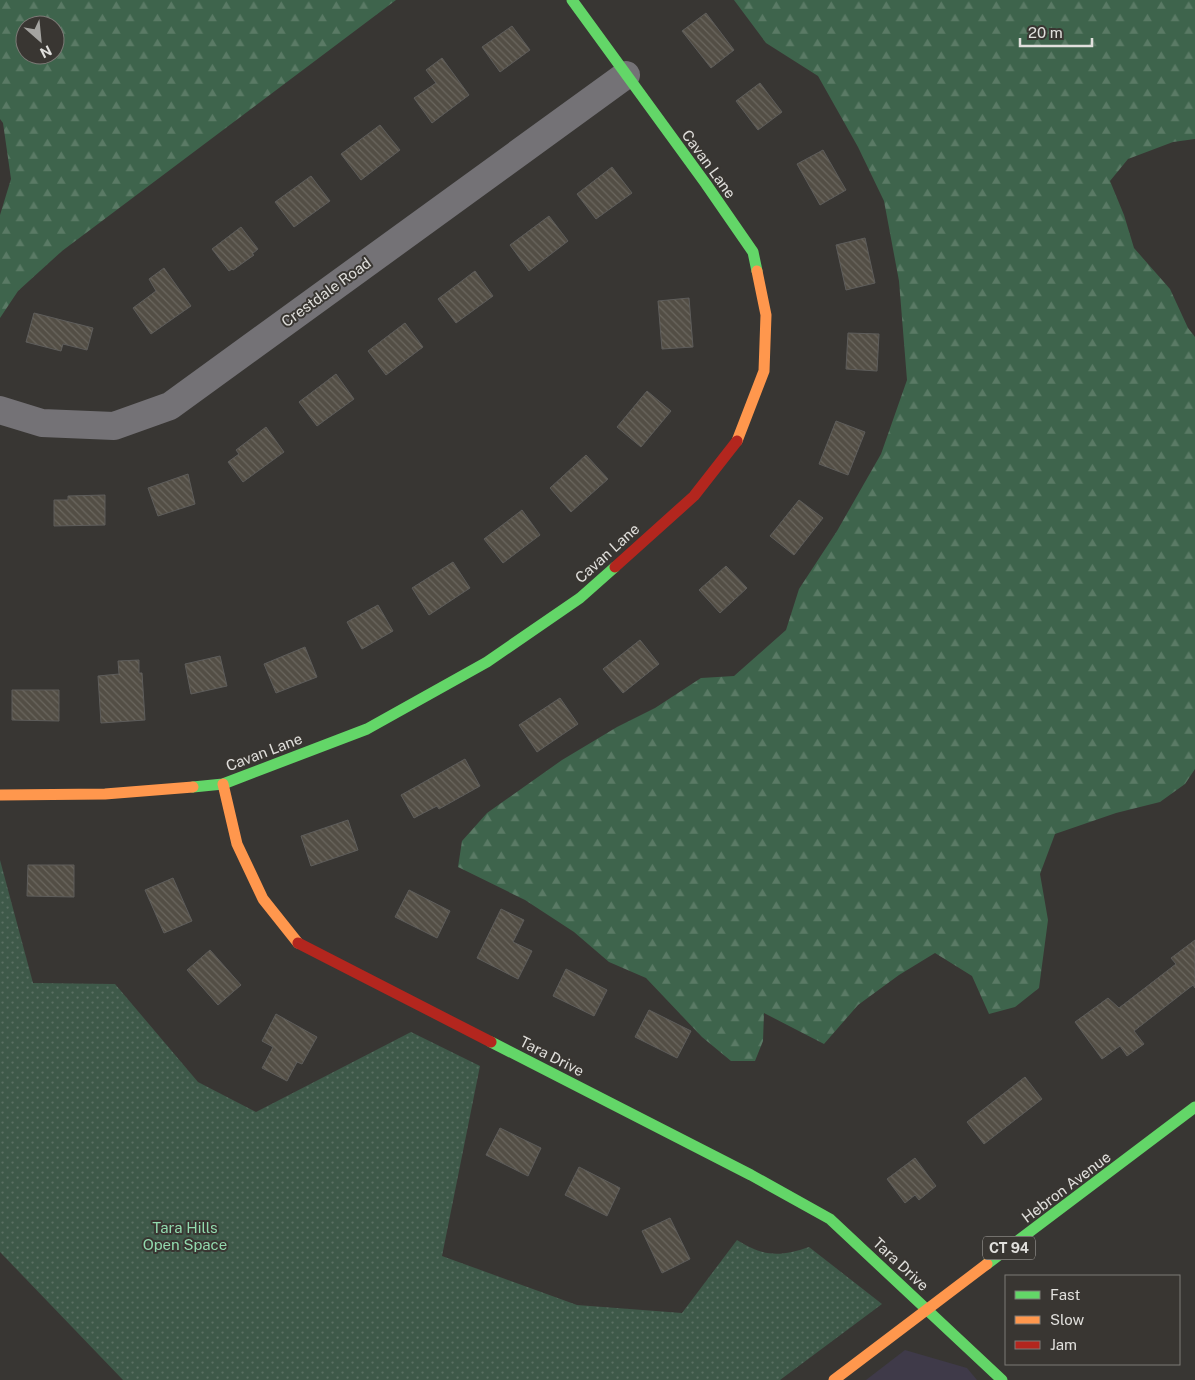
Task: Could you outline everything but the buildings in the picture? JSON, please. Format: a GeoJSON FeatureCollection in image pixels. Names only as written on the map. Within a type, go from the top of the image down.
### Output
{"type":"FeatureCollection","features":[{"type":"Feature","properties":{"kind":"street","name":"Cavan Lane"},"geometry":{"type":"LineString","coordinates":[[0,795],[105,794],[223,784],[367,729],[487,662],[580,598],[694,496],[738,440],[764,371],[766,315],[753,252],[572,0]]}},
{"type":"Feature","properties":{"kind":"street","name":"Crestdale Road"},"geometry":{"type":"LineString","coordinates":[[0,410],[42,424],[114,426],[170,406],[626,75]]}},
{"type":"Feature","properties":{"kind":"street","name":"Tara Drive"},"geometry":{"type":"LineString","coordinates":[[223,784],[237,844],[263,899],[299,944],[751,1175],[830,1219],[1002,1380]]}},
{"type":"Feature","properties":{"kind":"street","name":"Hebron Avenue"},"geometry":{"type":"LineString","coordinates":[[834,1380],[1195,1107]]}},
{"type":"Feature","properties":{"kind":"shaded area"},"geometry":{"type":"Polygon","coordinates":[[[905,1350],[967,1368],[977,1380],[866,1380],[905,1350]]]}},
{"type":"Feature","properties":{"kind":"green space"},"geometry":{"type":"Polygon","coordinates":[[[0,0],[396,0],[62,251],[18,291],[0,318],[0,215],[11,179],[3,123],[0,119],[0,0]]]}},
{"type":"Feature","properties":{"kind":"green space"},"geometry":{"type":"Polygon","coordinates":[[[734,0],[1195,0],[1195,139],[1173,142],[1128,159],[1110,181],[1124,215],[1134,248],[1170,289],[1188,328],[1195,337],[1195,769],[1185,784],[1160,802],[1116,813],[1055,834],[1040,874],[1048,920],[1039,988],[1015,1007],[989,1014],[972,976],[935,953],[899,975],[858,1005],[824,1044],[764,1013],[763,1041],[755,1061],[731,1061],[702,1037],[646,978],[609,962],[574,932],[525,900],[458,867],[462,841],[487,813],[562,760],[617,727],[655,708],[701,678],[734,676],[786,630],[799,589],[837,531],[881,454],[907,380],[899,281],[884,201],[858,147],[818,76],[766,43],[734,0]]]}},
{"type":"Feature","properties":{"kind":"green space","name":"Tara Hills Open Space"},"geometry":{"type":"Polygon","coordinates":[[[0,860],[33,983],[115,984],[198,1082],[256,1112],[411,1032],[480,1066],[442,1256],[577,1305],[682,1313],[737,1240],[756,1250],[772,1254],[789,1253],[809,1247],[882,1304],[780,1380],[123,1380],[0,1252],[0,860]]]}},
{"type":"Feature","properties":{"kind":"traffic: fast"},"geometry":{"type":"LineString","coordinates":[[572,0],[753,252],[757,271]]}},
{"type":"Feature","properties":{"kind":"traffic: fast"},"geometry":{"type":"LineString","coordinates":[[193,787],[223,784],[367,729],[487,662],[580,598],[615,567]]}},
{"type":"Feature","properties":{"kind":"traffic: fast"},"geometry":{"type":"LineString","coordinates":[[491,1042],[751,1175],[830,1219],[1002,1380]]}},
{"type":"Feature","properties":{"kind":"traffic: fast"},"geometry":{"type":"LineString","coordinates":[[987,1264],[1195,1107]]}},
{"type":"Feature","properties":{"kind":"traffic: slow"},"geometry":{"type":"LineString","coordinates":[[737,441],[764,371],[766,315],[757,271]]}},
{"type":"Feature","properties":{"kind":"traffic: slow"},"geometry":{"type":"LineString","coordinates":[[223,784],[237,844],[263,899],[298,943]]}},
{"type":"Feature","properties":{"kind":"traffic: slow"},"geometry":{"type":"LineString","coordinates":[[0,795],[105,794],[193,787]]}},
{"type":"Feature","properties":{"kind":"traffic: slow"},"geometry":{"type":"LineString","coordinates":[[834,1380],[987,1264]]}},
{"type":"Feature","properties":{"kind":"traffic: jam"},"geometry":{"type":"LineString","coordinates":[[615,567],[694,496],[737,441]]}},
{"type":"Feature","properties":{"kind":"traffic: jam"},"geometry":{"type":"LineString","coordinates":[[298,943],[491,1042]]}}]}
